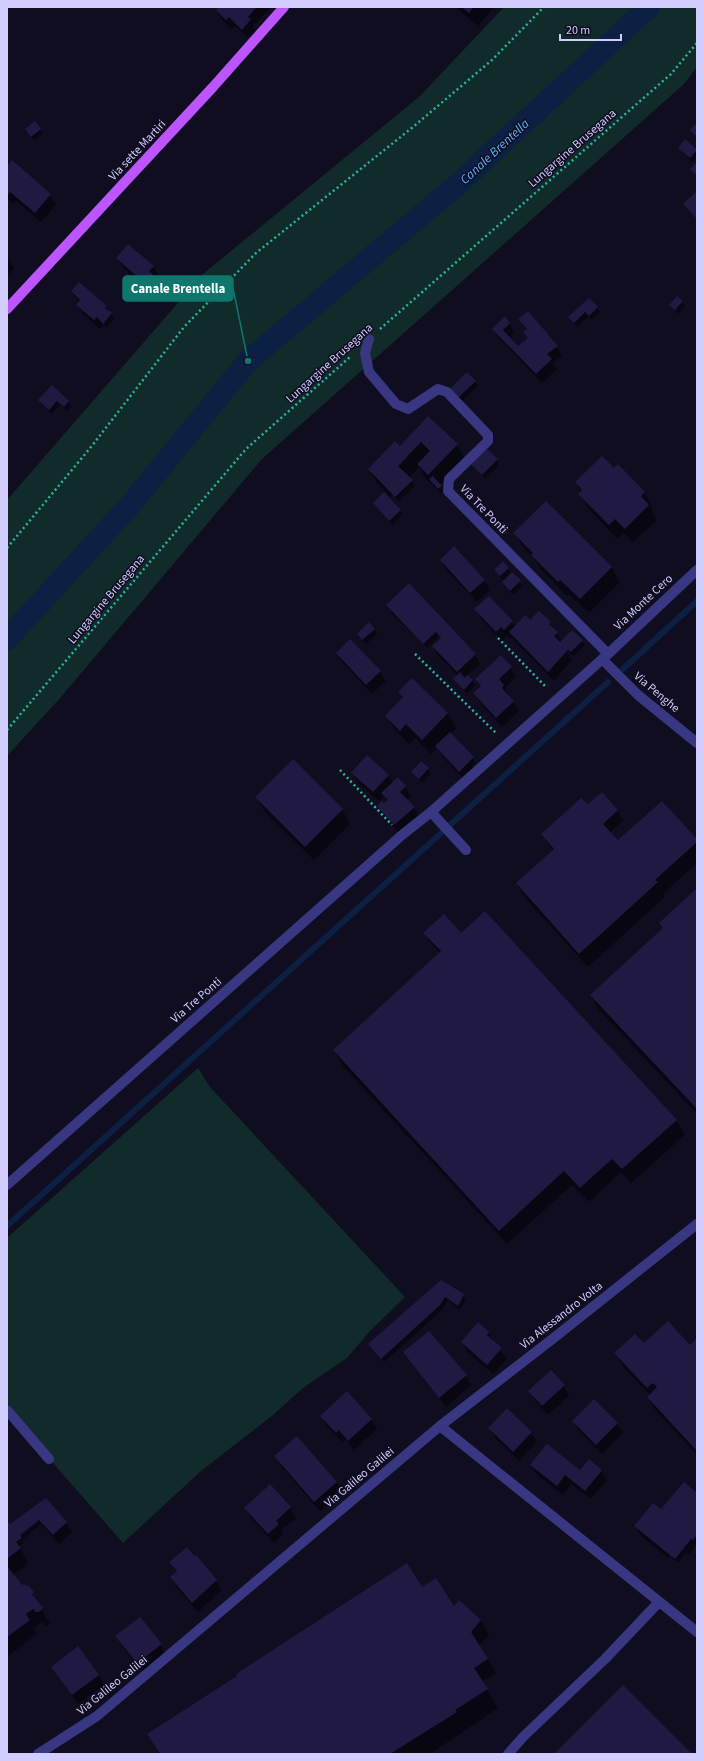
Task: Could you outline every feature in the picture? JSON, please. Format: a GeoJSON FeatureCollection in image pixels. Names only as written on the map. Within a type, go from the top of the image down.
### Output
{"type":"FeatureCollection","features":[{"type":"Feature","properties":{"kind":"main road","name":"Via sette Martiri"},"geometry":{"type":"LineString","coordinates":[[7,309],[208,92],[284,7]]}},
{"type":"Feature","properties":{"kind":"street","name":"Via Tre Ponti"},"geometry":{"type":"LineString","coordinates":[[7,1185],[402,835],[431,812],[605,656],[448,491],[449,479],[488,441],[488,435],[447,392],[438,389],[408,409],[396,404],[369,372],[365,353],[369,339]]}},
{"type":"Feature","properties":{"kind":"street","name":"Via Monte Cero"},"geometry":{"type":"LineString","coordinates":[[605,656],[697,570]]}},
{"type":"Feature","properties":{"kind":"street","name":"Via Penghe"},"geometry":{"type":"LineString","coordinates":[[605,656],[638,695],[697,743]]}},
{"type":"Feature","properties":{"kind":"street"},"geometry":{"type":"LineString","coordinates":[[431,812],[466,850]]}},
{"type":"Feature","properties":{"kind":"street","name":"Via Alessandro Volta"},"geometry":{"type":"LineString","coordinates":[[440,1426],[556,1337],[697,1224]]}},
{"type":"Feature","properties":{"kind":"street"},"geometry":{"type":"LineString","coordinates":[[7,1410],[48,1459]]}},
{"type":"Feature","properties":{"kind":"street"},"geometry":{"type":"LineString","coordinates":[[440,1426],[697,1632]]}},
{"type":"Feature","properties":{"kind":"street","name":"Via Galileo Galilei"},"geometry":{"type":"LineString","coordinates":[[38,1754],[97,1716],[440,1426]]}},
{"type":"Feature","properties":{"kind":"street"},"geometry":{"type":"LineString","coordinates":[[508,1754],[524,1736],[605,1659],[659,1602]]}},
{"type":"Feature","properties":{"kind":"path"},"geometry":{"type":"LineString","coordinates":[[7,548],[91,447],[184,327],[256,253],[413,127],[486,65],[544,7]]}},
{"type":"Feature","properties":{"kind":"path","name":"Lungargine Brusegana"},"geometry":{"type":"LineString","coordinates":[[7,730],[246,449],[671,74],[697,43]]}},
{"type":"Feature","properties":{"kind":"path"},"geometry":{"type":"LineString","coordinates":[[498,638],[557,698]]}},
{"type":"Feature","properties":{"kind":"path"},"geometry":{"type":"LineString","coordinates":[[415,654],[507,743]]}},
{"type":"Feature","properties":{"kind":"path"},"geometry":{"type":"LineString","coordinates":[[340,770],[402,835]]}},
{"type":"Feature","properties":{"kind":"green space"},"geometry":{"type":"Polygon","coordinates":[[[504,7],[697,7],[697,67],[684,84],[262,459],[61,697],[7,756],[7,500],[203,274],[420,96],[504,7]]]}},
{"type":"Feature","properties":{"kind":"green space"},"geometry":{"type":"Polygon","coordinates":[[[198,1068],[210,1087],[405,1297],[369,1332],[347,1358],[303,1388],[273,1415],[201,1471],[123,1543],[24,1430],[7,1401],[7,1238],[198,1068]]]}},
{"type":"Feature","properties":{"kind":"building"},"geometry":{"type":"Polygon","coordinates":[[[219,7],[257,7],[248,17],[251,19],[242,30],[229,17],[226,20],[216,10],[219,7]]]}},
{"type":"Feature","properties":{"kind":"building"},"geometry":{"type":"Polygon","coordinates":[[[462,7],[474,7],[469,13],[462,7]]]}},
{"type":"Feature","properties":{"kind":"building"},"geometry":{"type":"Polygon","coordinates":[[[35,121],[41,129],[31,137],[25,129],[35,121]]]}},
{"type":"Feature","properties":{"kind":"building"},"geometry":{"type":"Polygon","coordinates":[[[697,122],[697,137],[690,130],[697,122]]]}},
{"type":"Feature","properties":{"kind":"building"},"geometry":{"type":"Polygon","coordinates":[[[685,139],[697,150],[690,158],[678,148],[685,139]]]}},
{"type":"Feature","properties":{"kind":"building"},"geometry":{"type":"Polygon","coordinates":[[[12,160],[51,194],[35,213],[10,192],[7,196],[7,166],[12,160]]]}},
{"type":"Feature","properties":{"kind":"building"},"geometry":{"type":"Polygon","coordinates":[[[697,162],[697,176],[690,169],[697,162]]]}},
{"type":"Feature","properties":{"kind":"building"},"geometry":{"type":"Polygon","coordinates":[[[697,191],[697,219],[683,204],[697,191]]]}},
{"type":"Feature","properties":{"kind":"building"},"geometry":{"type":"Polygon","coordinates":[[[128,244],[154,266],[149,271],[158,279],[150,288],[116,258],[128,244]]]}},
{"type":"Feature","properties":{"kind":"building"},"geometry":{"type":"Polygon","coordinates":[[[79,282],[107,306],[105,308],[112,313],[103,324],[97,317],[94,320],[76,305],[80,300],[71,291],[79,282]]]}},
{"type":"Feature","properties":{"kind":"building"},"geometry":{"type":"Polygon","coordinates":[[[677,296],[683,301],[675,310],[669,305],[677,296]]]}},
{"type":"Feature","properties":{"kind":"building"},"geometry":{"type":"Polygon","coordinates":[[[589,298],[598,307],[589,316],[585,312],[574,323],[568,317],[589,298]]]}},
{"type":"Feature","properties":{"kind":"building"},"geometry":{"type":"Polygon","coordinates":[[[528,311],[558,346],[547,354],[552,359],[536,374],[492,329],[505,316],[510,323],[503,330],[518,346],[528,338],[523,332],[527,329],[518,319],[528,311]]]}},
{"type":"Feature","properties":{"kind":"building"},"geometry":{"type":"Polygon","coordinates":[[[467,372],[476,381],[459,397],[450,389],[467,372]]]}},
{"type":"Feature","properties":{"kind":"building"},"geometry":{"type":"Polygon","coordinates":[[[52,385],[69,401],[64,407],[57,401],[49,410],[38,400],[52,385]]]}},
{"type":"Feature","properties":{"kind":"building"},"geometry":{"type":"Polygon","coordinates":[[[428,416],[458,444],[428,475],[417,464],[430,451],[421,442],[398,466],[413,480],[395,497],[368,469],[395,441],[400,446],[428,416]]]}},
{"type":"Feature","properties":{"kind":"building"},"geometry":{"type":"Polygon","coordinates":[[[485,447],[498,459],[482,475],[469,462],[485,447]]]}},
{"type":"Feature","properties":{"kind":"building"},"geometry":{"type":"Polygon","coordinates":[[[602,456],[614,468],[618,464],[645,492],[641,496],[649,505],[625,529],[615,519],[609,525],[578,494],[582,490],[575,482],[602,456]]]}},
{"type":"Feature","properties":{"kind":"building"},"geometry":{"type":"Polygon","coordinates":[[[433,476],[442,486],[438,489],[429,479],[433,476]]]}},
{"type":"Feature","properties":{"kind":"building"},"geometry":{"type":"Polygon","coordinates":[[[384,492],[401,510],[389,521],[373,503],[384,492]]]}},
{"type":"Feature","properties":{"kind":"building"},"geometry":{"type":"Polygon","coordinates":[[[546,501],[612,567],[580,599],[560,580],[558,582],[531,555],[533,553],[513,533],[546,501]]]}},
{"type":"Feature","properties":{"kind":"building"},"geometry":{"type":"Polygon","coordinates":[[[454,546],[485,580],[470,593],[440,560],[454,546]]]}},
{"type":"Feature","properties":{"kind":"building"},"geometry":{"type":"Polygon","coordinates":[[[503,561],[509,568],[500,576],[494,570],[503,561]]]}},
{"type":"Feature","properties":{"kind":"building"},"geometry":{"type":"Polygon","coordinates":[[[512,572],[521,580],[510,591],[502,582],[512,572]]]}},
{"type":"Feature","properties":{"kind":"building"},"geometry":{"type":"Polygon","coordinates":[[[409,583],[476,654],[457,672],[432,646],[441,638],[436,632],[423,644],[386,605],[409,583]]]}},
{"type":"Feature","properties":{"kind":"building"},"geometry":{"type":"Polygon","coordinates":[[[489,596],[513,621],[504,630],[501,627],[496,632],[474,609],[489,596]]]}},
{"type":"Feature","properties":{"kind":"building"},"geometry":{"type":"Polygon","coordinates":[[[539,611],[551,622],[549,624],[558,632],[554,636],[560,642],[572,630],[583,640],[571,652],[568,650],[548,672],[509,632],[525,615],[530,620],[539,611]]]}},
{"type":"Feature","properties":{"kind":"building"},"geometry":{"type":"Polygon","coordinates":[[[369,622],[375,629],[362,640],[357,634],[369,622]]]}},
{"type":"Feature","properties":{"kind":"building"},"geometry":{"type":"Polygon","coordinates":[[[350,639],[381,671],[366,685],[336,653],[350,639]]]}},
{"type":"Feature","properties":{"kind":"building"},"geometry":{"type":"Polygon","coordinates":[[[501,655],[512,667],[499,679],[504,685],[502,688],[514,701],[496,718],[473,693],[481,686],[475,679],[501,655]]]}},
{"type":"Feature","properties":{"kind":"building"},"geometry":{"type":"Polygon","coordinates":[[[460,672],[465,678],[467,675],[473,680],[464,690],[453,679],[460,672]]]}},
{"type":"Feature","properties":{"kind":"building"},"geometry":{"type":"Polygon","coordinates":[[[412,678],[448,713],[422,740],[406,724],[400,731],[385,716],[403,697],[398,692],[412,678]]]}},
{"type":"Feature","properties":{"kind":"building"},"geometry":{"type":"Polygon","coordinates":[[[450,732],[474,757],[459,772],[435,746],[450,732]]]}},
{"type":"Feature","properties":{"kind":"building"},"geometry":{"type":"Polygon","coordinates":[[[367,755],[389,775],[373,792],[351,773],[367,755]]]}},
{"type":"Feature","properties":{"kind":"building"},"geometry":{"type":"Polygon","coordinates":[[[293,759],[343,809],[305,847],[255,797],[293,759]]]}},
{"type":"Feature","properties":{"kind":"building"},"geometry":{"type":"Polygon","coordinates":[[[421,761],[429,768],[419,779],[411,772],[421,761]]]}},
{"type":"Feature","properties":{"kind":"building"},"geometry":{"type":"Polygon","coordinates":[[[398,777],[406,786],[400,792],[415,807],[394,825],[377,806],[382,801],[384,803],[388,800],[381,793],[398,777]]]}},
{"type":"Feature","properties":{"kind":"building"},"geometry":{"type":"Polygon","coordinates":[[[602,792],[618,810],[603,824],[618,840],[662,801],[697,839],[697,842],[655,880],[658,882],[579,954],[516,883],[554,849],[541,834],[581,798],[588,804],[602,792]]]}},
{"type":"Feature","properties":{"kind":"building"},"geometry":{"type":"Polygon","coordinates":[[[697,888],[697,1109],[590,995],[663,928],[659,923],[697,888]]]}},
{"type":"Feature","properties":{"kind":"building"},"geometry":{"type":"Polygon","coordinates":[[[485,911],[677,1120],[622,1169],[612,1159],[580,1188],[564,1171],[499,1231],[333,1050],[441,951],[423,933],[444,914],[461,933],[485,911]]]}},
{"type":"Feature","properties":{"kind":"building"},"geometry":{"type":"Polygon","coordinates":[[[441,1280],[464,1294],[458,1306],[445,1297],[440,1305],[381,1359],[368,1344],[441,1280]]]}},
{"type":"Feature","properties":{"kind":"building"},"geometry":{"type":"Polygon","coordinates":[[[668,1321],[690,1345],[697,1338],[697,1451],[647,1397],[657,1387],[653,1383],[647,1388],[614,1353],[635,1334],[644,1343],[668,1321]]]}},
{"type":"Feature","properties":{"kind":"building"},"geometry":{"type":"Polygon","coordinates":[[[478,1322],[489,1332],[487,1335],[502,1348],[487,1365],[461,1342],[478,1322]]]}},
{"type":"Feature","properties":{"kind":"building"},"geometry":{"type":"Polygon","coordinates":[[[429,1331],[467,1375],[439,1398],[403,1352],[429,1331]]]}},
{"type":"Feature","properties":{"kind":"building"},"geometry":{"type":"Polygon","coordinates":[[[551,1370],[565,1385],[542,1406],[528,1391],[551,1370]]]}},
{"type":"Feature","properties":{"kind":"building"},"geometry":{"type":"Polygon","coordinates":[[[347,1391],[372,1419],[348,1441],[339,1430],[336,1433],[320,1416],[347,1391]]]}},
{"type":"Feature","properties":{"kind":"building"},"geometry":{"type":"Polygon","coordinates":[[[594,1399],[618,1423],[596,1445],[572,1421],[594,1399]]]}},
{"type":"Feature","properties":{"kind":"building"},"geometry":{"type":"Polygon","coordinates":[[[507,1408],[532,1432],[513,1452],[488,1428],[507,1408]]]}},
{"type":"Feature","properties":{"kind":"building"},"geometry":{"type":"Polygon","coordinates":[[[297,1436],[337,1482],[314,1502],[274,1456],[297,1436]]]}},
{"type":"Feature","properties":{"kind":"building"},"geometry":{"type":"Polygon","coordinates":[[[547,1444],[580,1470],[589,1459],[602,1470],[585,1491],[565,1475],[557,1486],[530,1465],[547,1444]]]}},
{"type":"Feature","properties":{"kind":"building"},"geometry":{"type":"Polygon","coordinates":[[[684,1482],[697,1493],[697,1535],[693,1540],[691,1539],[675,1559],[634,1526],[653,1503],[661,1509],[684,1482]]]}},
{"type":"Feature","properties":{"kind":"building"},"geometry":{"type":"Polygon","coordinates":[[[270,1484],[291,1507],[276,1521],[279,1524],[268,1534],[244,1508],[270,1484]]]}},
{"type":"Feature","properties":{"kind":"building"},"geometry":{"type":"Polygon","coordinates":[[[46,1498],[67,1522],[53,1535],[39,1520],[20,1535],[22,1538],[16,1542],[21,1548],[7,1559],[7,1520],[10,1524],[46,1498]]]}},
{"type":"Feature","properties":{"kind":"building"},"geometry":{"type":"Polygon","coordinates":[[[187,1547],[194,1556],[196,1555],[217,1580],[192,1603],[170,1577],[177,1571],[169,1562],[187,1547]]]}},
{"type":"Feature","properties":{"kind":"building"},"geometry":{"type":"Polygon","coordinates":[[[407,1563],[422,1587],[436,1578],[454,1606],[459,1600],[481,1620],[471,1632],[488,1659],[474,1668],[488,1689],[455,1710],[457,1712],[390,1754],[160,1754],[147,1734],[237,1676],[236,1674],[407,1563]]]}},
{"type":"Feature","properties":{"kind":"building"},"geometry":{"type":"Polygon","coordinates":[[[7,1566],[22,1585],[28,1585],[34,1592],[32,1594],[43,1608],[39,1612],[36,1612],[33,1609],[26,1614],[30,1620],[7,1637],[7,1566]]]}},
{"type":"Feature","properties":{"kind":"building"},"geometry":{"type":"Polygon","coordinates":[[[140,1617],[162,1644],[137,1663],[115,1636],[140,1617]]]}},
{"type":"Feature","properties":{"kind":"building"},"geometry":{"type":"Polygon","coordinates":[[[78,1646],[99,1675],[72,1695],[51,1667],[78,1646]]]}},
{"type":"Feature","properties":{"kind":"building"},"geometry":{"type":"Polygon","coordinates":[[[623,1685],[692,1754],[554,1754],[623,1685]]]}},
{"type":"Feature","properties":{"kind":"waterway","name":"Canale Brentella"},"geometry":{"type":"LineString","coordinates":[[7,639],[131,504],[248,361],[457,185],[649,7]]}},
{"type":"Feature","properties":{"kind":"waterway"},"geometry":{"type":"LineString","coordinates":[[623,669],[697,601]]}},
{"type":"Feature","properties":{"kind":"waterway"},"geometry":{"type":"LineString","coordinates":[[7,1226],[608,682]]}},
{"type":"Feature","properties":{"kind":"place","name":"Canale Brentella"},"geometry":{"type":"Point","coordinates":[248,361]}}]}
